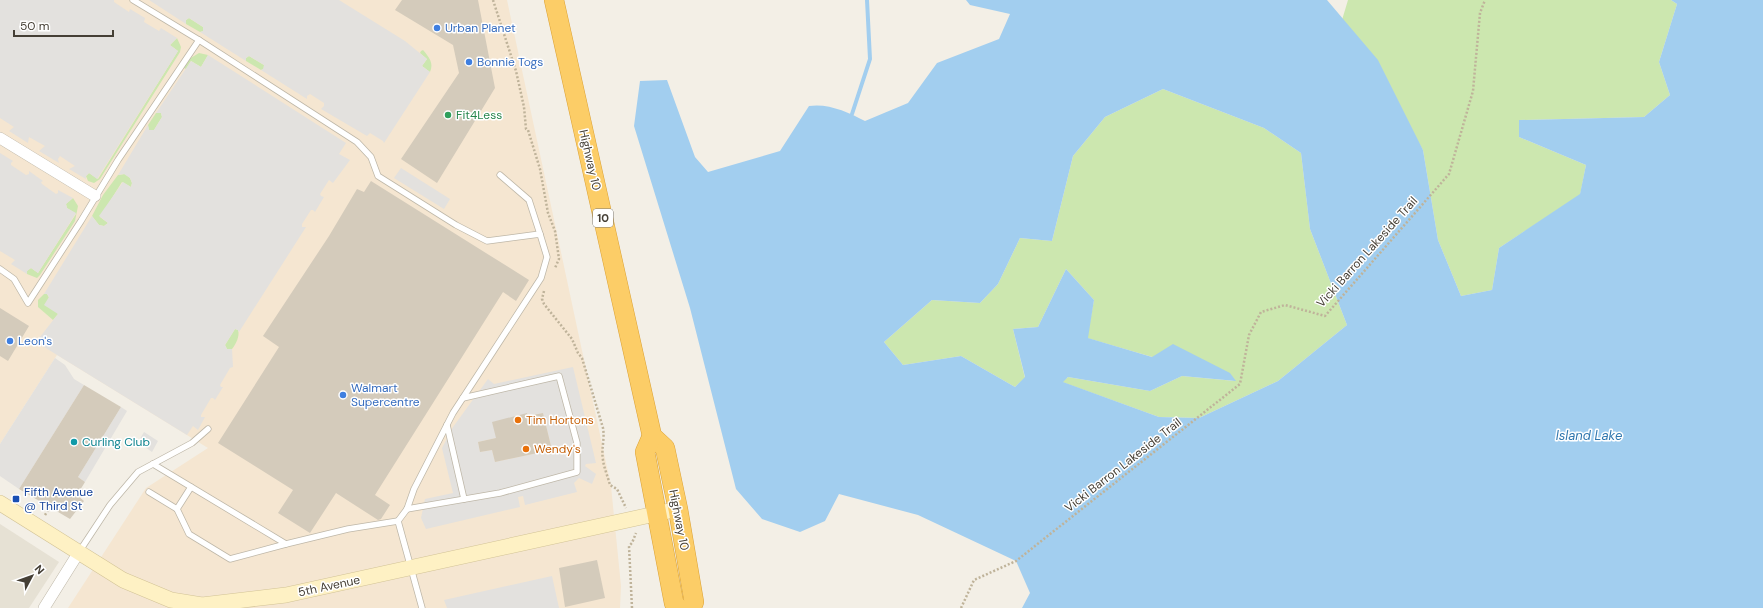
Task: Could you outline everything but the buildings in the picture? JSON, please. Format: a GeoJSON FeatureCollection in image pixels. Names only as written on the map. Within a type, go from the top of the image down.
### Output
{"type":"FeatureCollection","features":[{"type":"Feature","properties":{"kind":"highway","name":"Highway 10"},"geometry":{"type":"LineString","coordinates":[[554,0],[652,436],[665,448],[678,509],[694,602],[691,608]]}},
{"type":"Feature","properties":{"kind":"highway","name":"Highway 10"},"geometry":{"type":"LineString","coordinates":[[652,436],[645,452],[658,513],[674,603],[678,608]]}},
{"type":"Feature","properties":{"kind":"street"},"geometry":{"type":"LineString","coordinates":[[0,138],[95,196]]}},
{"type":"Feature","properties":{"kind":"street","name":"5th Avenue"},"geometry":{"type":"LineString","coordinates":[[0,503],[123,580],[171,600],[202,605],[286,595],[678,509]]}},
{"type":"Feature","properties":{"kind":"street"},"geometry":{"type":"LineString","coordinates":[[44,608],[79,552]]}},
{"type":"Feature","properties":{"kind":"lane"},"geometry":{"type":"LineString","coordinates":[[133,0],[199,40],[357,142],[371,157],[378,176],[456,225],[487,241],[540,234]]}},
{"type":"Feature","properties":{"kind":"lane"},"geometry":{"type":"LineString","coordinates":[[0,269],[14,279],[28,303],[81,221],[95,196],[199,40]]}},
{"type":"Feature","properties":{"kind":"lane"},"geometry":{"type":"LineString","coordinates":[[149,492],[177,509],[189,534],[230,559],[348,529],[398,521],[407,509],[414,489],[447,425],[541,278],[547,257],[529,200],[500,175]]}},
{"type":"Feature","properties":{"kind":"lane"},"geometry":{"type":"LineString","coordinates":[[407,509],[500,492],[577,472],[577,443],[559,376],[463,398]]}},
{"type":"Feature","properties":{"kind":"lane"},"geometry":{"type":"LineString","coordinates":[[447,425],[464,499]]}},
{"type":"Feature","properties":{"kind":"lane"},"geometry":{"type":"LineString","coordinates":[[79,552],[110,505],[138,472],[192,443],[208,430]]}},
{"type":"Feature","properties":{"kind":"lane"},"geometry":{"type":"LineString","coordinates":[[153,464],[286,544]]}},
{"type":"Feature","properties":{"kind":"lane"},"geometry":{"type":"LineString","coordinates":[[177,509],[191,487]]}},
{"type":"Feature","properties":{"kind":"lane"},"geometry":{"type":"LineString","coordinates":[[398,521],[422,608]]}},
{"type":"Feature","properties":{"kind":"path"},"geometry":{"type":"LineString","coordinates":[[493,0],[516,70],[524,106],[526,129],[528,130],[540,170],[548,213],[555,231],[559,259],[553,271]]}},
{"type":"Feature","properties":{"kind":"path","name":"Vicki Barron Lakeside Trail"},"geometry":{"type":"LineString","coordinates":[[961,608],[974,580],[1016,561],[1240,384],[1249,335],[1261,312],[1285,304],[1325,316],[1449,174],[1473,91],[1480,13],[1485,0]]}},
{"type":"Feature","properties":{"kind":"path"},"geometry":{"type":"LineString","coordinates":[[545,288],[542,299],[544,304],[572,339],[578,353],[582,358],[603,428],[605,440],[602,447],[603,460],[610,485],[617,489],[637,531],[632,544],[629,546],[632,608]]}},
{"type":"Feature","properties":{"kind":"path"},"geometry":{"type":"LineString","coordinates":[[42,519],[50,508]]}},
{"type":"Feature","properties":{"kind":"shaded area"},"geometry":{"type":"Polygon","coordinates":[[[0,0],[507,0],[611,486],[621,586],[620,608],[68,608],[146,488],[208,448],[57,355],[0,444],[0,0]]]}},
{"type":"Feature","properties":{"kind":"shaded area"},"geometry":{"type":"Polygon","coordinates":[[[0,0],[114,0],[114,2],[129,12],[130,9],[145,18],[144,22],[159,31],[161,28],[177,38],[170,45],[178,51],[97,179],[89,173],[86,176],[86,179],[69,169],[75,166],[60,156],[58,159],[59,163],[39,151],[45,146],[29,137],[28,143],[9,131],[14,127],[0,118],[0,0]]]}},
{"type":"Feature","properties":{"kind":"shaded area"},"geometry":{"type":"Polygon","coordinates":[[[149,0],[339,0],[405,41],[427,59],[422,66],[430,72],[384,143],[370,133],[367,136],[321,109],[324,106],[324,103],[310,94],[307,96],[307,99],[261,70],[263,69],[264,65],[249,56],[246,58],[246,61],[200,32],[203,31],[203,27],[189,18],[186,20],[186,24],[149,0]]]}},
{"type":"Feature","properties":{"kind":"shaded area"},"geometry":{"type":"Polygon","coordinates":[[[208,55],[346,143],[339,154],[350,160],[333,183],[329,180],[320,194],[324,197],[315,212],[311,210],[302,224],[302,227],[306,227],[239,332],[235,329],[225,345],[227,349],[232,349],[233,367],[230,368],[220,385],[223,387],[215,400],[211,398],[201,415],[201,417],[205,417],[198,430],[193,426],[187,435],[36,342],[58,314],[44,305],[49,297],[47,294],[44,294],[92,216],[99,225],[104,226],[108,223],[99,216],[123,182],[131,187],[132,183],[130,178],[124,174],[118,175],[148,125],[149,130],[154,130],[162,117],[161,113],[156,113],[191,61],[201,67],[208,55]]]}},
{"type":"Feature","properties":{"kind":"shaded area"},"geometry":{"type":"Polygon","coordinates":[[[0,153],[13,161],[11,165],[26,175],[29,174],[29,171],[43,181],[41,182],[42,184],[56,194],[58,193],[58,190],[73,198],[66,204],[67,208],[76,213],[38,273],[31,268],[27,271],[27,274],[11,264],[15,260],[0,251],[0,153]]]}},
{"type":"Feature","properties":{"kind":"shaded area"},"geometry":{"type":"Polygon","coordinates":[[[401,168],[450,199],[444,209],[394,178],[401,168]]]}},
{"type":"Feature","properties":{"kind":"shaded area"},"geometry":{"type":"Polygon","coordinates":[[[55,358],[65,365],[74,379],[84,385],[19,489],[0,476],[0,444],[55,358]]]}},
{"type":"Feature","properties":{"kind":"shaded area"},"geometry":{"type":"Polygon","coordinates":[[[573,367],[596,463],[586,464],[585,466],[596,474],[592,484],[579,478],[574,483],[577,492],[525,505],[523,496],[518,497],[520,507],[426,529],[421,518],[425,499],[453,493],[442,448],[453,427],[488,379],[494,384],[573,367]],[[527,413],[496,438],[478,442],[480,452],[492,450],[495,462],[552,450],[543,413],[528,416],[527,413]]]}},
{"type":"Feature","properties":{"kind":"shaded area"},"geometry":{"type":"Polygon","coordinates":[[[121,407],[127,411],[85,482],[78,477],[121,407]]]}},
{"type":"Feature","properties":{"kind":"shaded area"},"geometry":{"type":"Polygon","coordinates":[[[144,432],[158,441],[152,452],[138,442],[144,432]]]}},
{"type":"Feature","properties":{"kind":"shaded area"},"geometry":{"type":"Polygon","coordinates":[[[0,524],[59,562],[29,608],[0,608],[0,524]]]}},
{"type":"Feature","properties":{"kind":"shaded area"},"geometry":{"type":"Polygon","coordinates":[[[552,576],[559,608],[447,608],[444,600],[552,576]]]}},
{"type":"Feature","properties":{"kind":"green space"},"geometry":{"type":"Polygon","coordinates":[[[1348,0],[1671,0],[1677,4],[1659,62],[1670,95],[1644,117],[1519,120],[1519,137],[1586,165],[1580,195],[1499,248],[1492,290],[1461,296],[1438,240],[1423,150],[1342,20],[1348,0]]]}},
{"type":"Feature","properties":{"kind":"green space"},"geometry":{"type":"Polygon","coordinates":[[[189,18],[203,27],[204,31],[200,32],[186,24],[186,20],[189,18]]]}},
{"type":"Feature","properties":{"kind":"green space"},"geometry":{"type":"Polygon","coordinates":[[[177,38],[181,47],[180,52],[100,179],[94,183],[88,181],[86,176],[89,173],[98,179],[178,51],[170,45],[177,38]]]}},
{"type":"Feature","properties":{"kind":"green space"},"geometry":{"type":"Polygon","coordinates":[[[423,50],[431,63],[430,72],[422,66],[427,59],[420,53],[423,50]]]}},
{"type":"Feature","properties":{"kind":"green space"},"geometry":{"type":"Polygon","coordinates":[[[199,53],[208,55],[201,67],[191,61],[186,69],[184,68],[189,59],[199,53]]]}},
{"type":"Feature","properties":{"kind":"green space"},"geometry":{"type":"Polygon","coordinates":[[[249,56],[264,65],[264,69],[261,70],[246,61],[246,58],[249,56]]]}},
{"type":"Feature","properties":{"kind":"green space"},"geometry":{"type":"Polygon","coordinates":[[[1163,89],[1264,128],[1301,153],[1310,229],[1347,325],[1278,381],[1199,418],[1159,417],[1062,382],[1068,377],[1150,391],[1182,376],[1235,381],[1087,338],[1094,300],[1066,269],[1038,327],[1013,329],[1025,378],[1015,387],[961,356],[903,365],[884,342],[932,300],[980,303],[998,284],[1020,238],[1052,241],[1073,156],[1105,117],[1163,89]]]}},
{"type":"Feature","properties":{"kind":"green space"},"geometry":{"type":"Polygon","coordinates":[[[156,113],[161,113],[162,117],[154,130],[149,130],[148,125],[156,113]]]}},
{"type":"Feature","properties":{"kind":"green space"},"geometry":{"type":"Polygon","coordinates":[[[125,174],[130,178],[132,183],[131,187],[122,182],[100,217],[108,223],[104,226],[99,225],[92,216],[103,195],[118,175],[125,174]]]}},
{"type":"Feature","properties":{"kind":"green space"},"geometry":{"type":"Polygon","coordinates":[[[73,198],[78,206],[75,221],[40,275],[37,278],[27,274],[27,271],[31,268],[38,273],[76,214],[67,208],[66,204],[73,198]]]}},
{"type":"Feature","properties":{"kind":"green space"},"geometry":{"type":"Polygon","coordinates":[[[44,294],[47,294],[58,314],[53,320],[38,307],[38,300],[44,294]]]}},
{"type":"Feature","properties":{"kind":"green space"},"geometry":{"type":"Polygon","coordinates":[[[235,329],[238,330],[238,335],[235,345],[232,349],[227,349],[225,345],[235,329]]]}},
{"type":"Feature","properties":{"kind":"water","name":"Island Lake"},"geometry":{"type":"Polygon","coordinates":[[[966,0],[1327,0],[1378,60],[1423,150],[1438,240],[1461,296],[1492,290],[1499,248],[1580,194],[1586,165],[1519,137],[1519,120],[1644,117],[1670,95],[1659,62],[1677,4],[1671,0],[1763,0],[1763,608],[1022,608],[1030,593],[1016,561],[918,515],[839,494],[825,521],[800,532],[762,519],[736,489],[690,308],[634,126],[640,81],[667,80],[695,157],[708,172],[780,151],[809,106],[816,105],[831,107],[865,121],[908,103],[937,63],[999,39],[1010,14],[970,5],[966,0]],[[1163,89],[1105,117],[1073,156],[1052,241],[1020,238],[998,284],[980,303],[932,300],[884,342],[903,365],[961,356],[1015,387],[1025,377],[1013,329],[1038,327],[1066,269],[1094,300],[1088,338],[1152,357],[1173,344],[1230,373],[1236,381],[1182,376],[1150,391],[1068,377],[1063,382],[1159,417],[1199,418],[1278,381],[1347,325],[1310,229],[1301,153],[1264,128],[1163,89]]]}},
{"type":"Feature","properties":{"kind":"waterway"},"geometry":{"type":"LineString","coordinates":[[852,114],[870,59],[867,0]]}},
{"type":"Feature","properties":{"kind":"place","name":"Urban Planet"},"geometry":{"type":"Point","coordinates":[437,28]}},
{"type":"Feature","properties":{"kind":"place","name":"Bonnie Togs"},"geometry":{"type":"Point","coordinates":[469,62]}},
{"type":"Feature","properties":{"kind":"place","name":"Fit4Less"},"geometry":{"type":"Point","coordinates":[448,115]}},
{"type":"Feature","properties":{"kind":"place","name":"Leon's"},"geometry":{"type":"Point","coordinates":[10,341]}},
{"type":"Feature","properties":{"kind":"place","name":"Walmart Supercentre"},"geometry":{"type":"Point","coordinates":[343,395]}},
{"type":"Feature","properties":{"kind":"place","name":"Tim Hortons"},"geometry":{"type":"Point","coordinates":[518,420]}},
{"type":"Feature","properties":{"kind":"place","name":"Curling Club"},"geometry":{"type":"Point","coordinates":[74,442]}},
{"type":"Feature","properties":{"kind":"place","name":"Wendy's"},"geometry":{"type":"Point","coordinates":[526,449]}},
{"type":"Feature","properties":{"kind":"place","name":"Fifth Avenue @ Third St"},"geometry":{"type":"Point","coordinates":[16,499]}}]}
